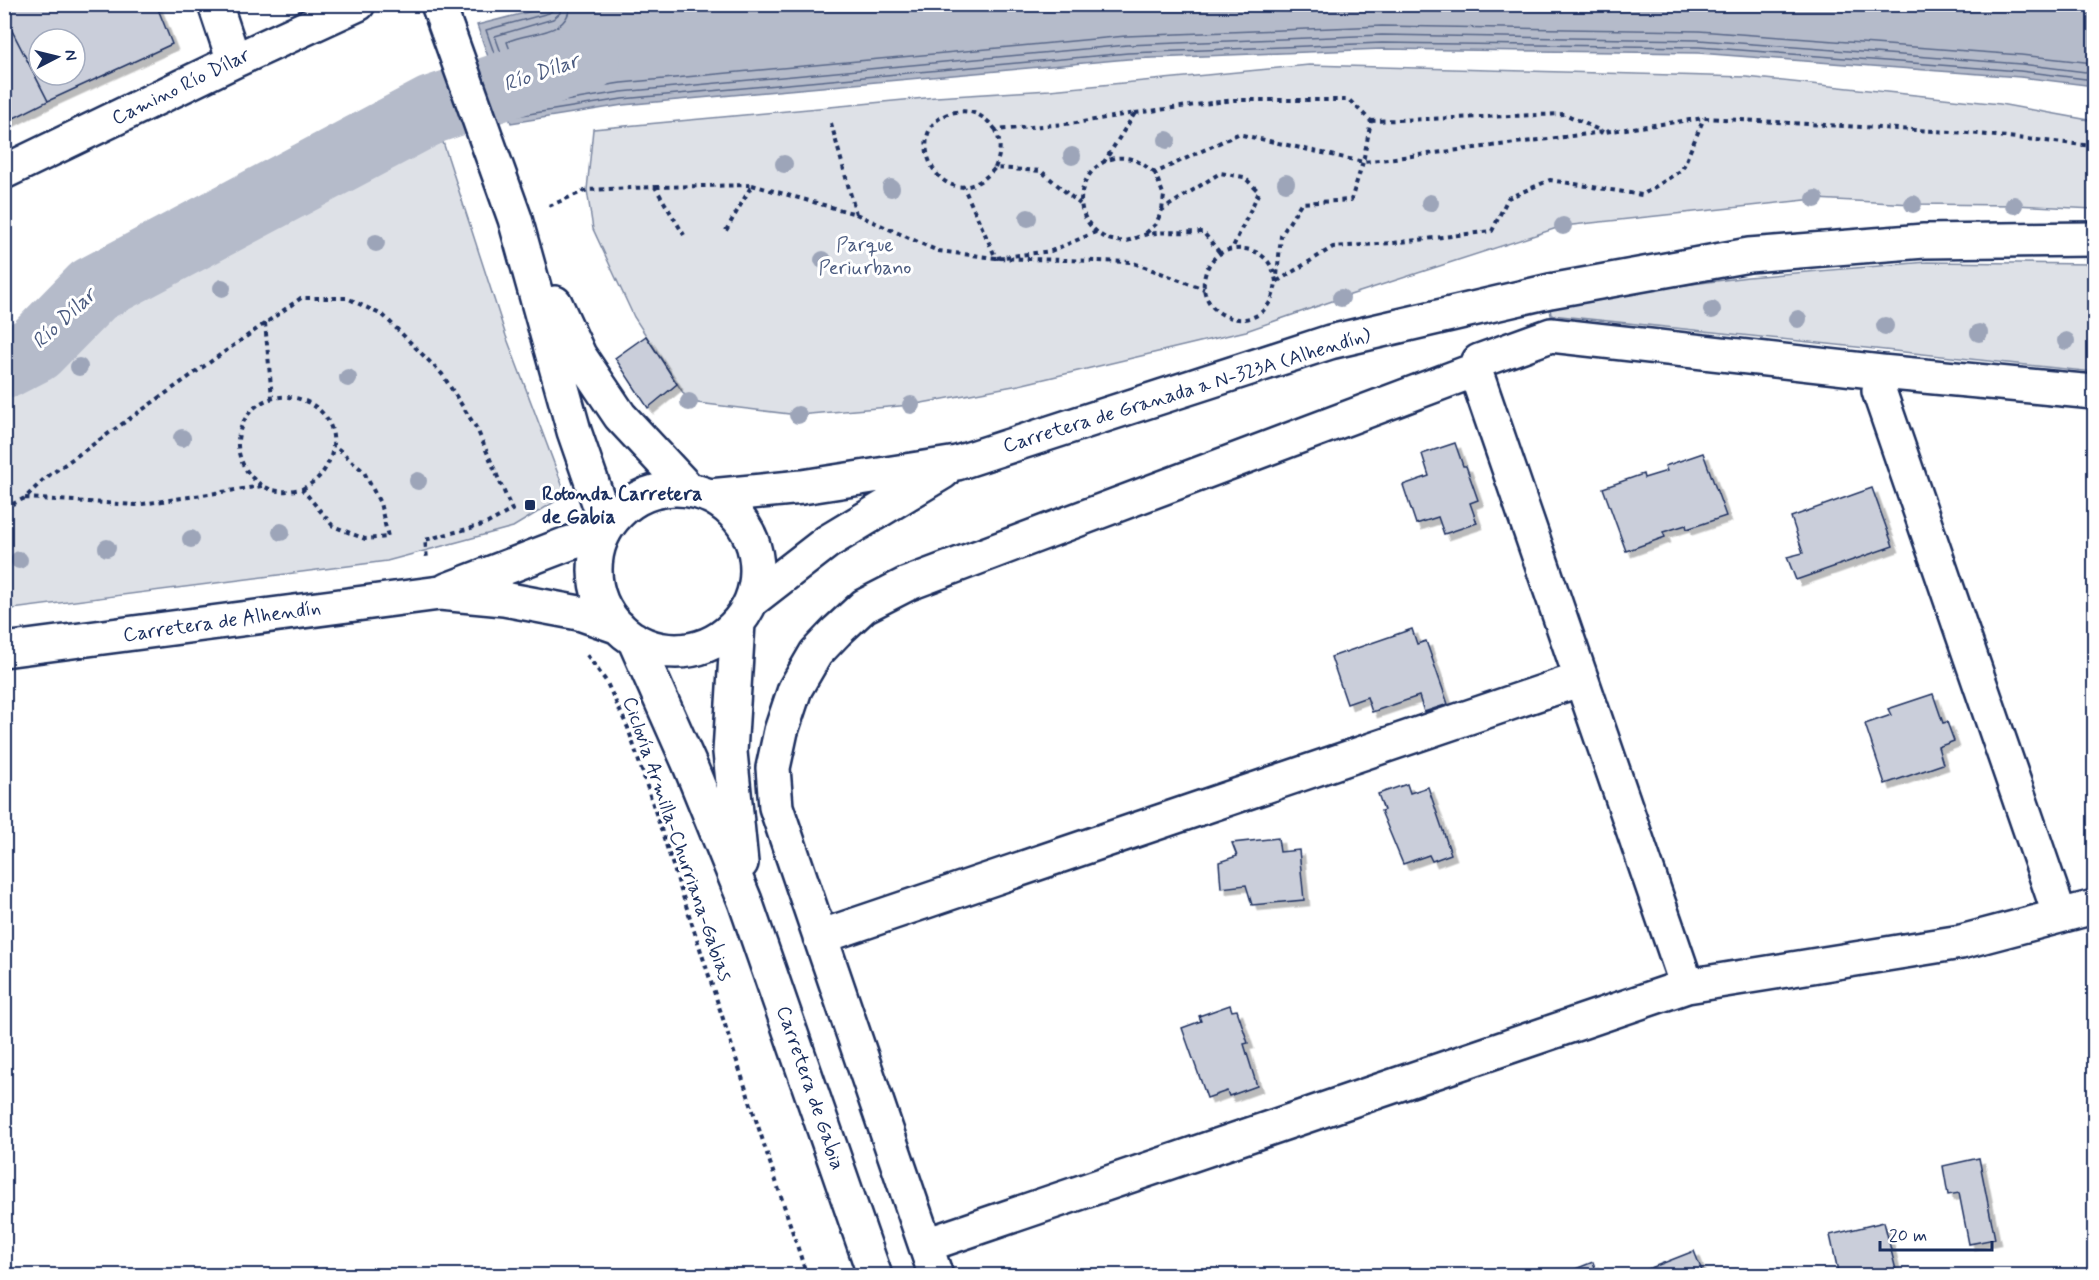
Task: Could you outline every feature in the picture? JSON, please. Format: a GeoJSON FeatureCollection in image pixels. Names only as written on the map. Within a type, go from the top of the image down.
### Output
{"type":"FeatureCollection","features":[{"type":"Feature","properties":{"kind":"street"},"geometry":{"type":"LineString","coordinates":[[215,4],[234,61]]}},
{"type":"Feature","properties":{"kind":"street","name":"Camino Río Dílar"},"geometry":{"type":"LineString","coordinates":[[4,172],[358,4]]}},
{"type":"Feature","properties":{"kind":"street"},"geometry":{"type":"LineString","coordinates":[[440,11],[515,219],[574,431],[605,530]]}},
{"type":"Feature","properties":{"kind":"street"},"geometry":{"type":"LineString","coordinates":[[435,593],[504,599],[568,611],[627,633],[659,650],[687,651],[714,642],[727,634],[745,612],[756,586],[758,569],[753,544],[747,530],[738,517],[725,505],[700,493],[620,416],[579,355],[515,219]]}},
{"type":"Feature","properties":{"kind":"street","name":"Carretera de Granada a N-323A (Alhendín)"},"geometry":{"type":"LineString","coordinates":[[700,493],[802,487],[957,463],[1330,342],[1550,291],[1749,255],[1924,241],[2094,239]]}},
{"type":"Feature","properties":{"kind":"street"},"geometry":{"type":"LineString","coordinates":[[1687,986],[1475,370],[1479,361],[1551,334],[1881,372],[2094,392]]}},
{"type":"Feature","properties":{"kind":"street"},"geometry":{"type":"LineString","coordinates":[[1475,370],[907,584],[864,606],[816,653],[795,689],[780,731],[772,768],[776,807],[931,1260],[1687,986],[1961,942],[2094,907]]}},
{"type":"Feature","properties":{"kind":"street"},"geometry":{"type":"LineString","coordinates":[[1881,372],[1879,391],[2060,916]]}},
{"type":"Feature","properties":{"kind":"street","name":"Carretera de Granada a N-323A (Alhendín)"},"geometry":{"type":"LineString","coordinates":[[745,612],[827,542],[957,463]]}},
{"type":"Feature","properties":{"kind":"street"},"geometry":{"type":"LineString","coordinates":[[627,633],[602,603],[597,589],[596,557],[605,530],[629,504],[643,495],[666,489],[700,493]]}},
{"type":"Feature","properties":{"kind":"street"},"geometry":{"type":"LineString","coordinates":[[435,593],[605,530]]}},
{"type":"Feature","properties":{"kind":"street","name":"Carretera de Alhendín"},"geometry":{"type":"LineString","coordinates":[[4,650],[435,593]]}},
{"type":"Feature","properties":{"kind":"street","name":"Carretera de Gabia"},"geometry":{"type":"LineString","coordinates":[[745,612],[730,752],[745,901]]}},
{"type":"Feature","properties":{"kind":"street","name":"Carretera de Gabia"},"geometry":{"type":"LineString","coordinates":[[627,633],[689,763],[745,901],[875,1275]]}},
{"type":"Feature","properties":{"kind":"street"},"geometry":{"type":"LineString","coordinates":[[820,937],[1581,679]]}},
{"type":"Feature","properties":{"kind":"path"},"geometry":{"type":"LineString","coordinates":[[996,130],[1076,123],[1135,112],[1234,100],[1349,100],[1371,121],[1565,114],[1604,132]]}},
{"type":"Feature","properties":{"kind":"path"},"geometry":{"type":"LineString","coordinates":[[964,111],[977,113],[996,130],[1000,142],[1000,155],[995,168],[976,184],[963,186],[950,184],[930,167],[926,155],[928,135],[944,116],[964,111]]}},
{"type":"Feature","properties":{"kind":"path"},"geometry":{"type":"LineString","coordinates":[[1103,162],[1135,112]]}},
{"type":"Feature","properties":{"kind":"path"},"geometry":{"type":"LineString","coordinates":[[1155,174],[1238,134],[1363,162],[1704,118],[1968,133],[2094,146]]}},
{"type":"Feature","properties":{"kind":"path"},"geometry":{"type":"LineString","coordinates":[[1276,282],[1333,247],[1393,243],[1492,231],[1508,198],[1550,180],[1642,195],[1682,170],[1704,118]]}},
{"type":"Feature","properties":{"kind":"path"},"geometry":{"type":"LineString","coordinates":[[1276,282],[1275,273],[1269,262],[1260,253],[1248,249],[1232,249],[1220,254],[1211,262],[1205,273],[1204,289],[1208,301],[1216,311],[1227,318],[1248,319],[1259,315],[1269,306],[1275,295],[1281,236],[1301,203],[1351,200],[1363,162],[1371,121]]}},
{"type":"Feature","properties":{"kind":"path"},"geometry":{"type":"LineString","coordinates":[[831,123],[856,214]]}},
{"type":"Feature","properties":{"kind":"path"},"geometry":{"type":"LineString","coordinates":[[1115,158],[1130,159],[1144,164],[1155,174],[1164,196],[1162,210],[1156,224],[1146,234],[1123,242],[1109,239],[1096,232],[1084,218],[1080,204],[1083,183],[1091,171],[1103,162],[1115,158]]}},
{"type":"Feature","properties":{"kind":"path"},"geometry":{"type":"LineString","coordinates":[[995,168],[1041,171],[1080,204]]}},
{"type":"Feature","properties":{"kind":"path"},"geometry":{"type":"LineString","coordinates":[[1162,210],[1220,173],[1244,177],[1259,192],[1232,249]]}},
{"type":"Feature","properties":{"kind":"path"},"geometry":{"type":"LineString","coordinates":[[515,219],[587,190],[752,185],[856,214],[938,251],[996,258],[1131,262],[1204,289]]}},
{"type":"Feature","properties":{"kind":"path"},"geometry":{"type":"LineString","coordinates":[[724,234],[752,185]]}},
{"type":"Feature","properties":{"kind":"path"},"geometry":{"type":"LineString","coordinates":[[963,186],[996,258]]}},
{"type":"Feature","properties":{"kind":"path"},"geometry":{"type":"LineString","coordinates":[[655,187],[684,235]]}},
{"type":"Feature","properties":{"kind":"path"},"geometry":{"type":"LineString","coordinates":[[996,258],[1051,251],[1096,232]]}},
{"type":"Feature","properties":{"kind":"path"},"geometry":{"type":"LineString","coordinates":[[1146,234],[1203,232],[1220,254]]}},
{"type":"Feature","properties":{"kind":"path"},"geometry":{"type":"LineString","coordinates":[[4,508],[25,498],[44,479],[301,298],[347,298],[384,316],[442,374],[477,429],[512,510],[486,524],[425,540],[435,593]]}},
{"type":"Feature","properties":{"kind":"path"},"geometry":{"type":"LineString","coordinates":[[265,322],[272,398]]}},
{"type":"Feature","properties":{"kind":"path"},"geometry":{"type":"LineString","coordinates":[[289,396],[310,402],[323,413],[331,428],[334,445],[327,468],[316,481],[302,489],[278,491],[262,486],[250,476],[238,452],[239,435],[246,417],[258,405],[272,398],[289,396]]}},
{"type":"Feature","properties":{"kind":"path"},"geometry":{"type":"LineString","coordinates":[[302,489],[333,526],[365,539],[388,537],[380,503],[364,472],[334,445]]}},
{"type":"Feature","properties":{"kind":"path"},"geometry":{"type":"LineString","coordinates":[[25,498],[136,505],[262,486]]}},
{"type":"Feature","properties":{"kind":"path","name":"Ciclovía Armilla-Churriana-Gabias"},"geometry":{"type":"LineString","coordinates":[[584,651],[606,681],[628,728],[807,1275]]}},
{"type":"Feature","properties":{"kind":"green space","name":"Parque Periurbano"},"geometry":{"type":"Polygon","coordinates":[[[1309,65],[1746,77],[2000,104],[2094,121],[2094,209],[1815,199],[1563,226],[1246,331],[1019,385],[911,405],[798,415],[689,402],[634,317],[593,229],[587,190],[593,129],[936,97],[1050,90],[1309,65]]]}},
{"type":"Feature","properties":{"kind":"green space"},"geometry":{"type":"Polygon","coordinates":[[[443,142],[506,336],[566,495],[513,527],[387,561],[5,610],[5,338],[330,185],[443,142]]]}},
{"type":"Feature","properties":{"kind":"green space"},"geometry":{"type":"Polygon","coordinates":[[[1927,262],[2094,264],[2094,372],[1551,315],[1549,302],[1748,277],[1927,262]]]}},
{"type":"Feature","properties":{"kind":"water"},"geometry":{"type":"Polygon","coordinates":[[[570,4],[2094,5],[2094,86],[2020,77],[1698,53],[1382,49],[1128,59],[623,105],[511,123],[477,25],[552,6],[570,4]]]}},
{"type":"Feature","properties":{"kind":"building"},"geometry":{"type":"Polygon","coordinates":[[[4,4],[156,4],[172,44],[87,83],[87,27],[27,27],[27,60],[4,15],[4,4]]]}},
{"type":"Feature","properties":{"kind":"building"},"geometry":{"type":"Polygon","coordinates":[[[4,15],[27,60],[27,87],[41,87],[48,101],[4,123],[4,15]]]}},
{"type":"Feature","properties":{"kind":"building"},"geometry":{"type":"Polygon","coordinates":[[[41,87],[78,87],[48,101],[41,87]]]}},
{"type":"Feature","properties":{"kind":"building"},"geometry":{"type":"Polygon","coordinates":[[[646,336],[677,384],[648,408],[615,358],[646,336]]]}},
{"type":"Feature","properties":{"kind":"building"},"geometry":{"type":"Polygon","coordinates":[[[1455,443],[1478,500],[1470,503],[1477,523],[1444,534],[1438,517],[1416,524],[1403,485],[1429,476],[1422,454],[1455,443]]]}},
{"type":"Feature","properties":{"kind":"building"},"geometry":{"type":"Polygon","coordinates":[[[1703,453],[1726,516],[1687,529],[1686,525],[1663,532],[1665,537],[1626,551],[1603,488],[1643,474],[1644,478],[1667,471],[1665,466],[1703,453]]]}},
{"type":"Feature","properties":{"kind":"building"},"geometry":{"type":"Polygon","coordinates":[[[1872,488],[1893,546],[1796,580],[1787,557],[1803,553],[1791,517],[1872,488]]]}},
{"type":"Feature","properties":{"kind":"building"},"geometry":{"type":"Polygon","coordinates":[[[1412,629],[1417,644],[1426,641],[1448,704],[1424,712],[1419,696],[1372,712],[1367,697],[1347,704],[1331,657],[1412,629]]]}},
{"type":"Feature","properties":{"kind":"building"},"geometry":{"type":"Polygon","coordinates":[[[1933,694],[1943,723],[1947,722],[1954,741],[1938,747],[1943,764],[1885,784],[1865,724],[1891,715],[1888,709],[1933,694]]]}},
{"type":"Feature","properties":{"kind":"building"},"geometry":{"type":"Polygon","coordinates":[[[1407,784],[1410,793],[1428,787],[1451,854],[1432,861],[1429,855],[1403,864],[1381,811],[1384,810],[1378,794],[1407,784]]]}},
{"type":"Feature","properties":{"kind":"building"},"geometry":{"type":"Polygon","coordinates":[[[1278,838],[1280,852],[1299,850],[1304,900],[1252,905],[1246,885],[1221,888],[1219,862],[1237,856],[1232,843],[1278,838]]]}},
{"type":"Feature","properties":{"kind":"building"},"geometry":{"type":"Polygon","coordinates":[[[1230,1005],[1232,1011],[1237,1010],[1248,1043],[1244,1044],[1257,1086],[1229,1096],[1227,1091],[1207,1098],[1182,1028],[1201,1021],[1199,1016],[1230,1005]]]}},
{"type":"Feature","properties":{"kind":"building"},"geometry":{"type":"Polygon","coordinates":[[[1979,1158],[1995,1239],[1969,1244],[1959,1193],[1948,1195],[1943,1166],[1979,1158]]]}},
{"type":"Feature","properties":{"kind":"building"},"geometry":{"type":"Polygon","coordinates":[[[1884,1222],[1897,1274],[1839,1276],[1830,1235],[1884,1222]]]}},
{"type":"Feature","properties":{"kind":"building"},"geometry":{"type":"Polygon","coordinates":[[[1694,1251],[1704,1276],[1639,1276],[1638,1273],[1694,1251]]]}},
{"type":"Feature","properties":{"kind":"building"},"geometry":{"type":"Polygon","coordinates":[[[1593,1262],[1598,1276],[1558,1276],[1593,1262]]]}},
{"type":"Feature","properties":{"kind":"waterway","name":"Río Dílar"},"geometry":{"type":"LineString","coordinates":[[4,365],[35,349],[93,290],[432,110],[587,58]]}},
{"type":"Feature","properties":{"kind":"place","name":"Rotonda Carretera de Gabia"},"geometry":{"type":"Point","coordinates":[530,505]}}]}
